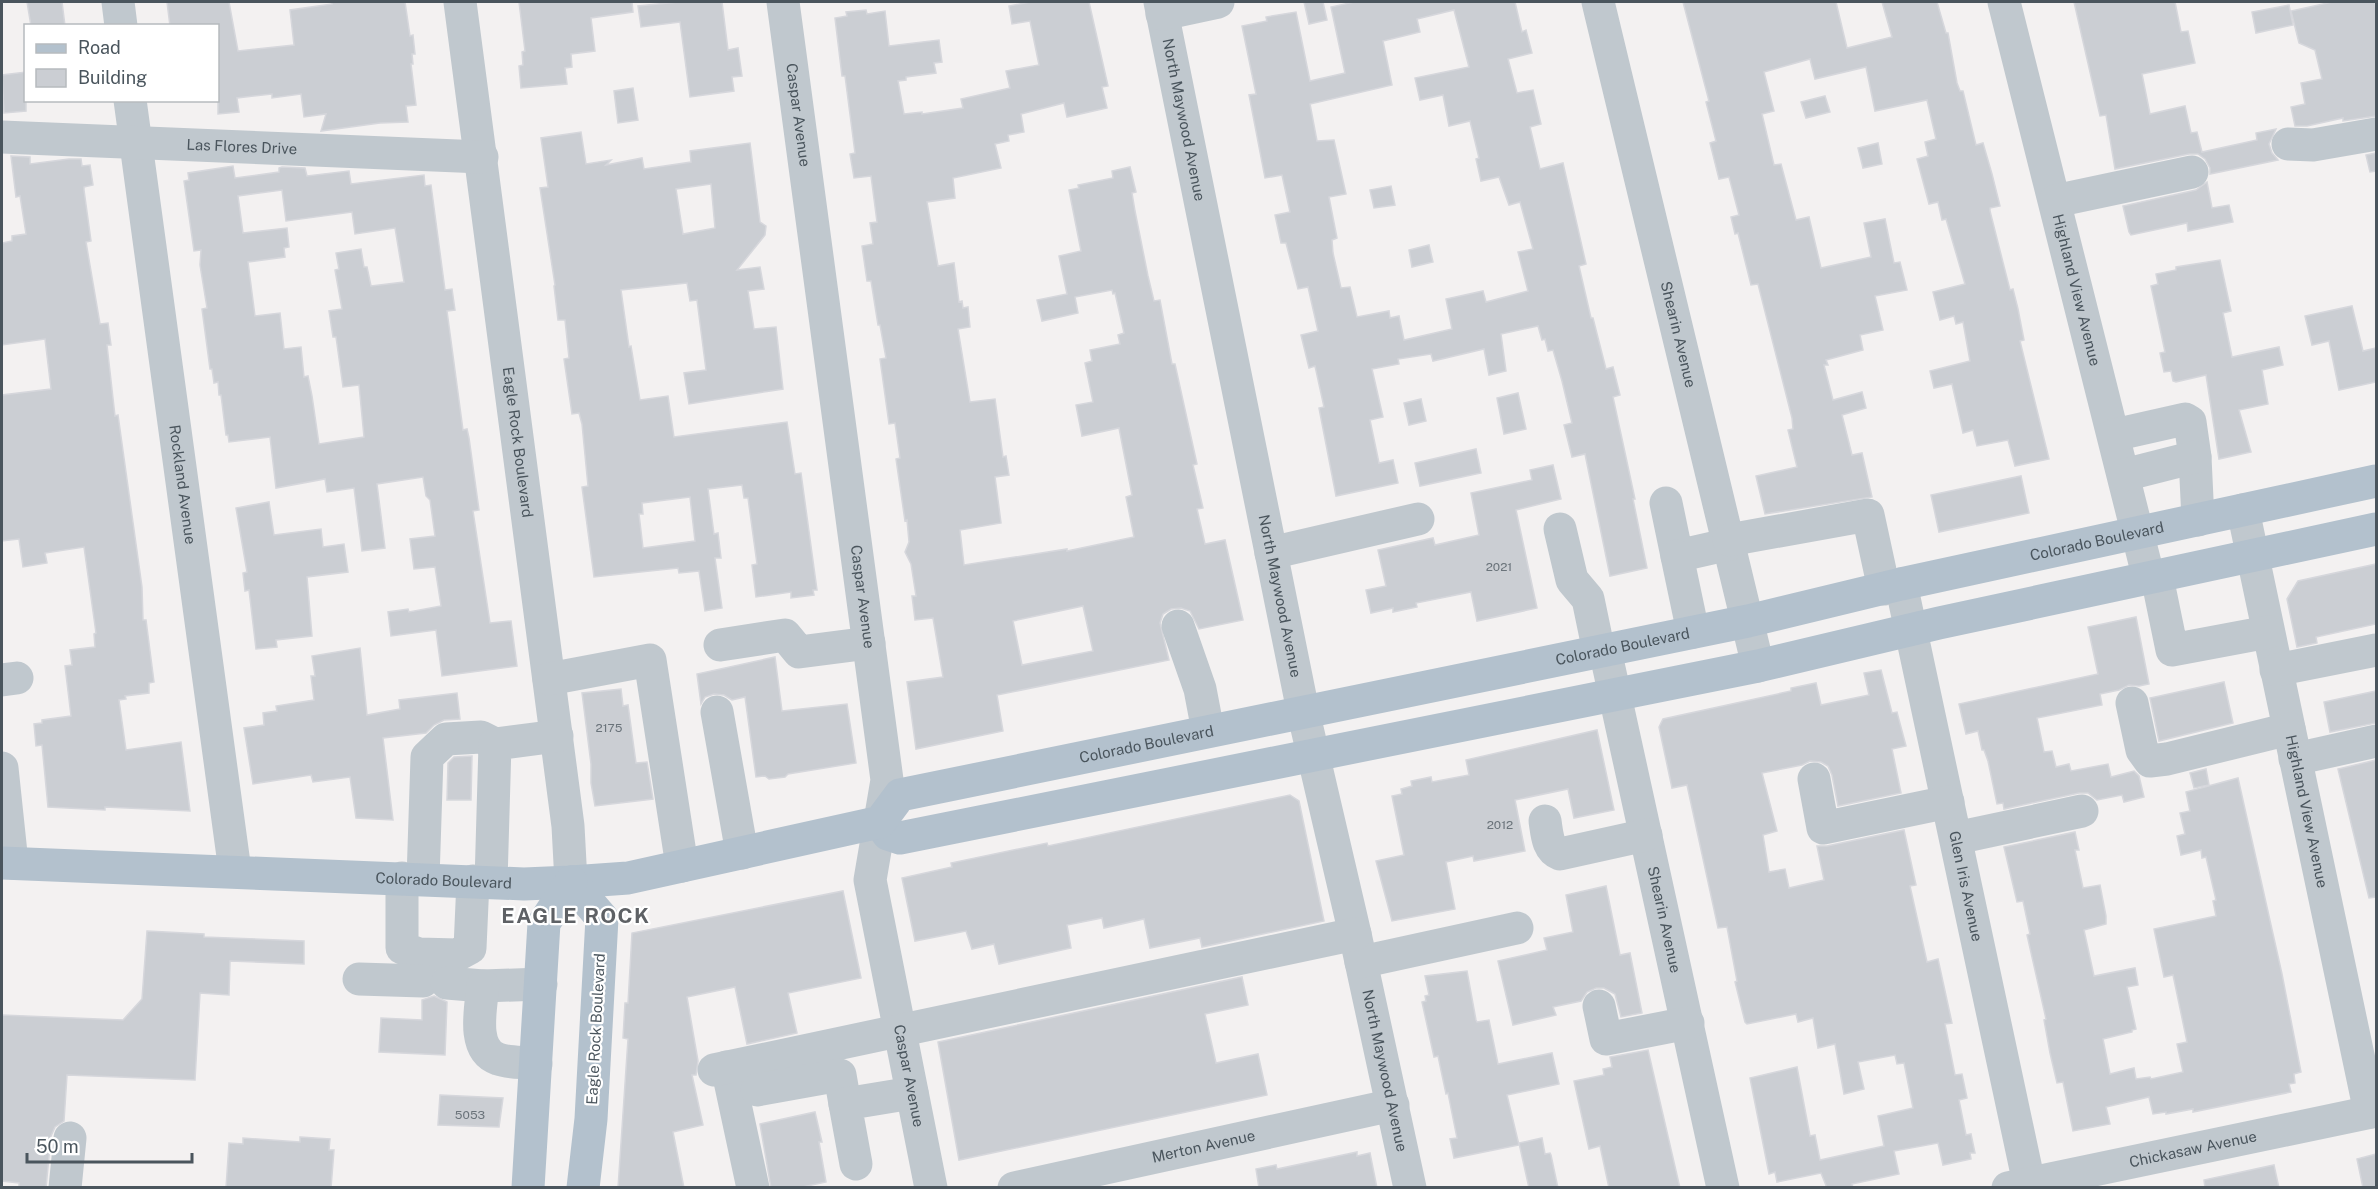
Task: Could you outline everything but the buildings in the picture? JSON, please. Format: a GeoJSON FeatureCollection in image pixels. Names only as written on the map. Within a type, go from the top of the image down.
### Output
{"type":"FeatureCollection","features":[{"type":"Feature","properties":{"kind":"main road","name":"Colorado Boulevard"},"geometry":{"type":"LineString","coordinates":[[7,863],[524,884],[628,878],[880,822],[900,795],[1748,621],[1892,586],[2376,481]]}},
{"type":"Feature","properties":{"kind":"main road"},"geometry":{"type":"LineString","coordinates":[[880,822],[888,834],[900,838],[1615,696],[2376,530]]}},
{"type":"Feature","properties":{"kind":"main road"},"geometry":{"type":"LineString","coordinates":[[528,1188],[544,922],[571,882]]}},
{"type":"Feature","properties":{"kind":"main road","name":"Eagle Rock Boulevard"},"geometry":{"type":"LineString","coordinates":[[571,882],[602,918],[591,1119],[583,1188]]}},
{"type":"Feature","properties":{"kind":"street"},"geometry":{"type":"LineString","coordinates":[[118,2],[121,24]]}},
{"type":"Feature","properties":{"kind":"street","name":"Eagle Rock Boulevard"},"geometry":{"type":"LineString","coordinates":[[460,2],[557,736],[568,826],[571,882]]}},
{"type":"Feature","properties":{"kind":"street","name":"Caspar Avenue"},"geometry":{"type":"LineString","coordinates":[[783,2],[887,780],[870,880],[931,1188]]}},
{"type":"Feature","properties":{"kind":"street"},"geometry":{"type":"LineString","coordinates":[[1161,8],[1218,2]]}},
{"type":"Feature","properties":{"kind":"street","name":"Shearin Avenue"},"geometry":{"type":"LineString","coordinates":[[1598,2],[1758,666]]}},
{"type":"Feature","properties":{"kind":"street","name":"Highland View Avenue"},"geometry":{"type":"LineString","coordinates":[[2004,2],[2138,534],[2153,578],[2172,650],[2268,632]]}},
{"type":"Feature","properties":{"kind":"street","name":"North Maywood Avenue"},"geometry":{"type":"LineString","coordinates":[[1161,8],[1303,711],[1410,1188]]}},
{"type":"Feature","properties":{"kind":"street","name":"Rockland Avenue"},"geometry":{"type":"LineString","coordinates":[[130,102],[235,871]]}},
{"type":"Feature","properties":{"kind":"street"},"geometry":{"type":"LineString","coordinates":[[2288,144],[2313,145],[2376,134]]}},
{"type":"Feature","properties":{"kind":"street","name":"Las Flores Drive"},"geometry":{"type":"LineString","coordinates":[[2,137],[482,158]]}},
{"type":"Feature","properties":{"kind":"street"},"geometry":{"type":"LineString","coordinates":[[2055,201],[2192,171]]}},
{"type":"Feature","properties":{"kind":"street"},"geometry":{"type":"LineString","coordinates":[[2114,435],[2186,419],[2190,422],[2195,457],[2198,520]]}},
{"type":"Feature","properties":{"kind":"street"},"geometry":{"type":"LineString","coordinates":[[2124,475],[2195,457]]}},
{"type":"Feature","properties":{"kind":"street"},"geometry":{"type":"LineString","coordinates":[[1666,503],[1693,632]]}},
{"type":"Feature","properties":{"kind":"street","name":"Highland View Avenue"},"geometry":{"type":"LineString","coordinates":[[2242,510],[2373,1112]]}},
{"type":"Feature","properties":{"kind":"street","name":"Glen Iris Avenue"},"geometry":{"type":"LineString","coordinates":[[1729,542],[1868,515],[1892,586],[1911,630],[1956,838],[2023,1186]]}},
{"type":"Feature","properties":{"kind":"street"},"geometry":{"type":"LineString","coordinates":[[1271,553],[1418,519]]}},
{"type":"Feature","properties":{"kind":"street","name":"Shearin Avenue"},"geometry":{"type":"LineString","coordinates":[[1560,529],[1572,580],[1588,599],[1615,696],[1723,1188]]}},
{"type":"Feature","properties":{"kind":"street"},"geometry":{"type":"LineString","coordinates":[[1677,556],[1729,542]]}},
{"type":"Feature","properties":{"kind":"street"},"geometry":{"type":"LineString","coordinates":[[1178,626],[1200,689],[1208,731]]}},
{"type":"Feature","properties":{"kind":"street"},"geometry":{"type":"LineString","coordinates":[[720,645],[785,635],[799,652],[869,643]]}},
{"type":"Feature","properties":{"kind":"street"},"geometry":{"type":"LineString","coordinates":[[2276,670],[2376,650]]}},
{"type":"Feature","properties":{"kind":"street"},"geometry":{"type":"LineString","coordinates":[[549,679],[650,660],[682,866]]}},
{"type":"Feature","properties":{"kind":"street"},"geometry":{"type":"LineString","coordinates":[[2132,703],[2142,750],[2150,761],[2292,744],[2376,741]]}},
{"type":"Feature","properties":{"kind":"street"},"geometry":{"type":"LineString","coordinates":[[717,712],[741,853]]}},
{"type":"Feature","properties":{"kind":"street"},"geometry":{"type":"LineString","coordinates":[[402,948],[427,757],[446,740],[481,737],[495,744],[557,736]]}},
{"type":"Feature","properties":{"kind":"street"},"geometry":{"type":"LineString","coordinates":[[445,983],[470,948],[482,882],[495,744]]}},
{"type":"Feature","properties":{"kind":"street"},"geometry":{"type":"LineString","coordinates":[[2,768],[7,863]]}},
{"type":"Feature","properties":{"kind":"street"},"geometry":{"type":"LineString","coordinates":[[1814,779],[1823,828],[1948,802]]}},
{"type":"Feature","properties":{"kind":"street"},"geometry":{"type":"LineString","coordinates":[[1956,838],[2082,811]]}},
{"type":"Feature","properties":{"kind":"street"},"geometry":{"type":"LineString","coordinates":[[1545,821],[1550,845],[1554,852],[1560,854],[1646,835]]}},
{"type":"Feature","properties":{"kind":"street"},"geometry":{"type":"LineString","coordinates":[[753,1188],[721,1069],[901,1030],[1358,948],[1517,928]]}},
{"type":"Feature","properties":{"kind":"street"},"geometry":{"type":"LineString","coordinates":[[402,948],[419,954],[457,956],[470,948]]}},
{"type":"Feature","properties":{"kind":"street"},"geometry":{"type":"LineString","coordinates":[[402,948],[445,983],[480,1035],[482,1045],[496,1059],[536,1064]]}},
{"type":"Feature","properties":{"kind":"street"},"geometry":{"type":"LineString","coordinates":[[359,979],[540,984]]}},
{"type":"Feature","properties":{"kind":"street"},"geometry":{"type":"LineString","coordinates":[[1599,1006],[1606,1039],[1688,1023]]}},
{"type":"Feature","properties":{"kind":"street"},"geometry":{"type":"LineString","coordinates":[[757,1090],[840,1075],[856,1164]]}},
{"type":"Feature","properties":{"kind":"street"},"geometry":{"type":"LineString","coordinates":[[845,1104],[912,1093]]}},
{"type":"Feature","properties":{"kind":"street","name":"Merton Avenue"},"geometry":{"type":"LineString","coordinates":[[1014,1188],[1393,1105]]}},
{"type":"Feature","properties":{"kind":"street","name":"Chickasaw Avenue"},"geometry":{"type":"LineString","coordinates":[[2023,1186],[2373,1112]]}},
{"type":"Feature","properties":{"kind":"street"},"geometry":{"type":"LineString","coordinates":[[65,1188],[70,1138]]}},
{"type":"Feature","properties":{"kind":"district","name":"EAGLE ROCK"},"geometry":{"type":"Point","coordinates":[576,916]}}]}
